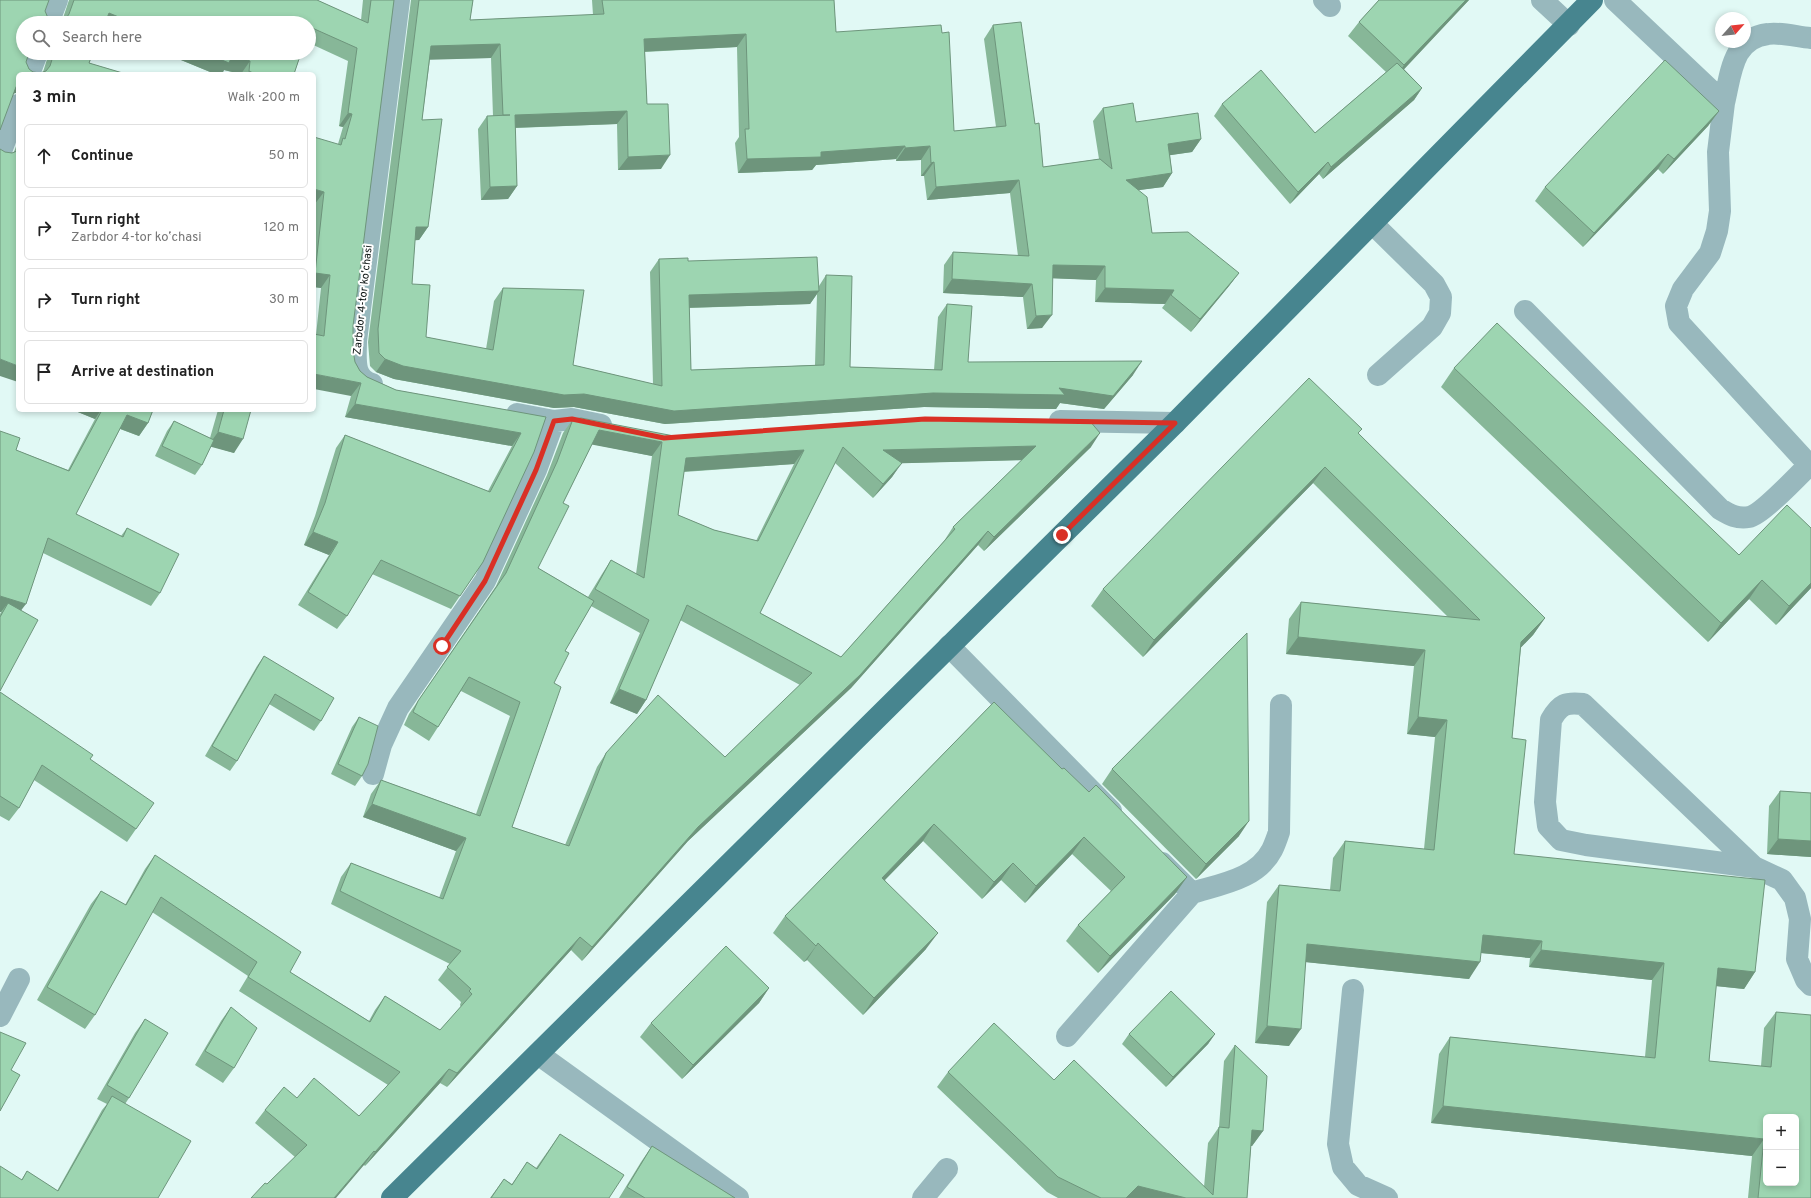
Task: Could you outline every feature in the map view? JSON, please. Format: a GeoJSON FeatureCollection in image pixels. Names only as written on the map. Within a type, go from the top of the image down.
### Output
{"type":"FeatureCollection","features":[{"type":"Feature","properties":{"kind":"main road"},"geometry":{"type":"LineString","coordinates":[[392,1198],[1175,423],[1373,224],[1592,0]]}},
{"type":"Feature","properties":{"kind":"street"},"geometry":{"type":"LineString","coordinates":[[51,16],[57,0]]}},
{"type":"Feature","properties":{"kind":"street","name":"Zarbdor 4-tor koʼchasi"},"geometry":{"type":"LineString","coordinates":[[390,391],[365,382],[356,369],[356,341],[399,0]]}},
{"type":"Feature","properties":{"kind":"street"},"geometry":{"type":"LineString","coordinates":[[1542,0],[1569,25]]}},
{"type":"Feature","properties":{"kind":"street"},"geometry":{"type":"LineString","coordinates":[[1615,0],[1724,103]]}},
{"type":"Feature","properties":{"kind":"street"},"geometry":{"type":"LineString","coordinates":[[1525,311],[1720,509],[1733,517],[1750,517],[1764,507],[1810,466],[1679,323],[1676,306],[1683,289],[1710,253],[1718,231],[1720,211],[1718,152],[1724,103],[1736,56],[1743,44],[1754,37],[1769,33],[1811,38]]}},
{"type":"Feature","properties":{"kind":"street"},"geometry":{"type":"LineString","coordinates":[[31,72],[35,60]]}},
{"type":"Feature","properties":{"kind":"street"},"geometry":{"type":"LineString","coordinates":[[0,154],[16,110]]}},
{"type":"Feature","properties":{"kind":"street"},"geometry":{"type":"LineString","coordinates":[[1373,224],[1434,284],[1441,298],[1440,313],[1432,327],[1378,375]]}},
{"type":"Feature","properties":{"kind":"street"},"geometry":{"type":"LineString","coordinates":[[499,411],[554,421],[572,419],[618,428]]}},
{"type":"Feature","properties":{"kind":"street"},"geometry":{"type":"LineString","coordinates":[[373,774],[381,745],[398,708],[485,581],[536,470],[554,421]]}},
{"type":"Feature","properties":{"kind":"street"},"geometry":{"type":"LineString","coordinates":[[1042,421],[1175,423]]}},
{"type":"Feature","properties":{"kind":"street"},"geometry":{"type":"LineString","coordinates":[[949,646],[1126,826]]}},
{"type":"Feature","properties":{"kind":"street"},"geometry":{"type":"LineString","coordinates":[[1754,867],[1583,704],[1569,702],[1557,710],[1551,720],[1545,802],[1548,826],[1561,840],[1586,845],[1754,867],[1782,880],[1795,898],[1800,919],[1796,959],[1806,980],[1811,985]]}},
{"type":"Feature","properties":{"kind":"street"},"geometry":{"type":"LineString","coordinates":[[1067,1036],[1192,893],[1247,876],[1262,864],[1272,850],[1279,832],[1281,705]]}},
{"type":"Feature","properties":{"kind":"street"},"geometry":{"type":"LineString","coordinates":[[1148,848],[1192,893]]}},
{"type":"Feature","properties":{"kind":"street"},"geometry":{"type":"LineString","coordinates":[[0,1016],[19,979]]}},
{"type":"Feature","properties":{"kind":"street"},"geometry":{"type":"LineString","coordinates":[[1353,990],[1338,1144],[1343,1167],[1358,1185],[1387,1198]]}},
{"type":"Feature","properties":{"kind":"street"},"geometry":{"type":"LineString","coordinates":[[538,1054],[738,1198]]}},
{"type":"Feature","properties":{"kind":"street"},"geometry":{"type":"LineString","coordinates":[[923,1198],[947,1169]]}},
{"type":"Feature","properties":{"kind":"building"},"geometry":{"type":"Polygon","coordinates":[[[0,0],[49,0],[45,11],[47,16],[16,16],[16,60],[27,60],[29,69],[33,72],[16,72],[16,87],[0,130],[0,0]]]}},
{"type":"Feature","properties":{"kind":"building"},"geometry":{"type":"Polygon","coordinates":[[[74,0],[317,0],[368,23],[371,0],[394,0],[353,326],[353,350],[355,362],[360,371],[367,377],[396,390],[546,417],[534,452],[483,562],[460,596],[381,560],[347,616],[308,592],[338,542],[313,532],[325,503],[345,435],[490,492],[521,433],[355,404],[361,383],[316,374],[316,334],[324,336],[330,275],[316,273],[324,192],[316,190],[316,138],[341,145],[343,138],[345,139],[352,114],[348,113],[357,48],[316,30],[316,16],[116,16],[109,13],[108,16],[68,16],[74,0]]]}},
{"type":"Feature","properties":{"kind":"building"},"geometry":{"type":"Polygon","coordinates":[[[419,0],[473,0],[470,20],[604,14],[602,0],[834,0],[836,32],[941,25],[942,33],[949,32],[954,131],[1006,126],[993,25],[1021,22],[1035,124],[1039,123],[1043,167],[1100,159],[1112,169],[1103,108],[1133,103],[1136,122],[1198,113],[1201,139],[1168,144],[1172,173],[1126,180],[1147,197],[1152,233],[1188,232],[1239,273],[1200,319],[1171,295],[1174,290],[1105,288],[1105,266],[1053,265],[1052,315],[1036,316],[1032,284],[952,279],[953,252],[1029,256],[1019,180],[936,187],[934,162],[931,163],[930,146],[905,148],[905,146],[821,152],[821,157],[747,159],[745,129],[749,129],[746,34],[644,39],[647,104],[668,104],[670,155],[628,157],[627,111],[515,115],[517,186],[490,187],[487,116],[510,115],[503,115],[500,44],[431,46],[422,120],[442,119],[428,227],[416,227],[412,284],[430,285],[426,337],[493,350],[503,288],[584,290],[573,365],[662,386],[659,259],[688,258],[688,261],[817,257],[819,291],[689,295],[691,370],[824,365],[826,275],[852,276],[850,367],[942,370],[947,304],[972,306],[968,362],[1142,361],[1113,396],[1059,388],[1065,395],[933,393],[674,411],[584,394],[564,395],[403,366],[385,359],[379,353],[378,329],[419,0]]]}},
{"type":"Feature","properties":{"kind":"building"},"geometry":{"type":"Polygon","coordinates":[[[1379,0],[1466,0],[1404,65],[1359,22],[1379,0]]]}},
{"type":"Feature","properties":{"kind":"building"},"geometry":{"type":"Polygon","coordinates":[[[52,60],[90,60],[89,63],[119,72],[43,72],[50,66],[52,60]]]}},
{"type":"Feature","properties":{"kind":"building"},"geometry":{"type":"Polygon","coordinates":[[[222,60],[230,60],[229,63],[222,60]]]}},
{"type":"Feature","properties":{"kind":"building"},"geometry":{"type":"Polygon","coordinates":[[[246,60],[299,60],[295,72],[251,72],[249,71],[250,61],[246,60]]]}},
{"type":"Feature","properties":{"kind":"building"},"geometry":{"type":"Polygon","coordinates":[[[1665,60],[1719,111],[1674,159],[1668,154],[1594,233],[1545,187],[1665,60]]]}},
{"type":"Feature","properties":{"kind":"building"},"geometry":{"type":"Polygon","coordinates":[[[1397,63],[1422,88],[1331,167],[1328,162],[1298,192],[1222,104],[1261,70],[1315,133],[1397,63]]]}},
{"type":"Feature","properties":{"kind":"building"},"geometry":{"type":"Polygon","coordinates":[[[0,149],[5,152],[12,153],[16,151],[16,365],[0,359],[0,149]]]}},
{"type":"Feature","properties":{"kind":"building"},"geometry":{"type":"Polygon","coordinates":[[[1497,323],[1739,555],[1787,505],[1811,528],[1811,583],[1789,606],[1762,580],[1721,623],[1454,368],[1497,323]]]}},
{"type":"Feature","properties":{"kind":"building"},"geometry":{"type":"Polygon","coordinates":[[[1309,378],[1362,429],[1358,433],[1545,618],[1521,642],[1512,738],[1526,740],[1514,854],[1765,880],[1755,972],[1718,968],[1709,1061],[1771,1067],[1776,1012],[1811,1015],[1811,1198],[1758,1198],[1763,1149],[1763,1186],[1799,1186],[1799,1114],[1763,1114],[1763,1139],[1443,1106],[1450,1037],[1655,1058],[1664,963],[1541,950],[1542,941],[1483,935],[1480,962],[1307,944],[1301,1029],[1267,1026],[1279,885],[1340,891],[1345,841],[1434,850],[1447,720],[1418,717],[1425,650],[1298,637],[1301,602],[1480,620],[1325,467],[1154,640],[1103,589],[1309,378]]]}},
{"type":"Feature","properties":{"kind":"building"},"geometry":{"type":"Polygon","coordinates":[[[101,412],[152,412],[148,423],[127,415],[76,514],[123,537],[127,528],[179,554],[160,593],[48,538],[26,604],[0,596],[0,431],[20,438],[16,450],[69,471],[101,412]]]}},
{"type":"Feature","properties":{"kind":"building"},"geometry":{"type":"Polygon","coordinates":[[[223,412],[250,412],[243,439],[218,432],[223,412]]]}},
{"type":"Feature","properties":{"kind":"building"},"geometry":{"type":"Polygon","coordinates":[[[581,418],[674,436],[935,418],[1089,420],[1100,433],[994,537],[988,531],[860,675],[698,827],[592,947],[580,937],[457,1073],[449,1069],[375,1152],[374,1151],[334,1198],[251,1198],[265,1183],[267,1184],[307,1145],[265,1110],[284,1087],[297,1098],[314,1078],[359,1116],[400,1072],[248,977],[257,962],[161,897],[95,1015],[47,987],[101,891],[126,905],[155,855],[301,952],[290,972],[370,1022],[385,996],[440,1030],[472,994],[469,991],[471,989],[447,967],[461,951],[340,891],[351,863],[443,899],[466,838],[372,804],[381,780],[480,816],[520,702],[469,677],[438,727],[413,712],[418,701],[506,573],[557,462],[573,419],[581,418]],[[599,430],[563,503],[569,506],[538,568],[594,601],[565,651],[569,653],[554,683],[561,687],[512,827],[569,846],[606,753],[658,695],[725,757],[812,673],[687,605],[646,700],[619,689],[649,620],[595,589],[611,560],[644,578],[662,442],[599,430]],[[1036,446],[883,450],[902,463],[883,484],[843,447],[760,613],[841,657],[955,529],[953,527],[1036,446]],[[804,450],[686,458],[678,515],[714,530],[758,541],[804,450]]]}},
{"type":"Feature","properties":{"kind":"building"},"geometry":{"type":"Polygon","coordinates":[[[174,421],[214,440],[202,465],[162,446],[174,421]]]}},
{"type":"Feature","properties":{"kind":"building"},"geometry":{"type":"Polygon","coordinates":[[[8,603],[38,620],[0,691],[0,617],[8,603]]]}},
{"type":"Feature","properties":{"kind":"building"},"geometry":{"type":"Polygon","coordinates":[[[1247,633],[1249,821],[1206,864],[1112,769],[1247,633]]]}},
{"type":"Feature","properties":{"kind":"building"},"geometry":{"type":"Polygon","coordinates":[[[264,656],[334,698],[321,721],[275,694],[237,761],[212,746],[264,656]]]}},
{"type":"Feature","properties":{"kind":"building"},"geometry":{"type":"Polygon","coordinates":[[[0,692],[93,755],[90,759],[154,803],[136,829],[42,765],[19,808],[0,796],[0,692]]]}},
{"type":"Feature","properties":{"kind":"building"},"geometry":{"type":"Polygon","coordinates":[[[994,702],[1062,769],[1064,768],[1089,792],[1096,785],[1187,877],[1110,956],[1078,925],[1125,877],[1084,837],[1036,886],[1013,863],[994,882],[934,824],[882,878],[938,933],[874,998],[818,943],[816,946],[785,916],[994,702]]]}},
{"type":"Feature","properties":{"kind":"building"},"geometry":{"type":"Polygon","coordinates":[[[359,717],[378,726],[368,764],[362,776],[338,764],[359,717]]]}},
{"type":"Feature","properties":{"kind":"building"},"geometry":{"type":"Polygon","coordinates":[[[1780,791],[1811,793],[1811,841],[1778,839],[1780,791]]]}},
{"type":"Feature","properties":{"kind":"building"},"geometry":{"type":"Polygon","coordinates":[[[726,946],[769,988],[693,1065],[651,1023],[726,946]]]}},
{"type":"Feature","properties":{"kind":"building"},"geometry":{"type":"Polygon","coordinates":[[[1171,991],[1215,1034],[1173,1077],[1129,1034],[1171,991]]]}},
{"type":"Feature","properties":{"kind":"building"},"geometry":{"type":"Polygon","coordinates":[[[231,1007],[257,1028],[234,1068],[205,1051],[231,1007]]]}},
{"type":"Feature","properties":{"kind":"building"},"geometry":{"type":"Polygon","coordinates":[[[145,1019],[168,1033],[129,1098],[107,1085],[145,1019]]]}},
{"type":"Feature","properties":{"kind":"building"},"geometry":{"type":"Polygon","coordinates":[[[994,1023],[1054,1080],[1074,1060],[1213,1195],[1219,1127],[1229,1128],[1235,1045],[1267,1076],[1263,1131],[1252,1130],[1247,1198],[1186,1198],[1138,1186],[1126,1198],[1101,1198],[1058,1177],[948,1072],[994,1023]]]}},
{"type":"Feature","properties":{"kind":"building"},"geometry":{"type":"Polygon","coordinates":[[[0,1032],[26,1043],[11,1070],[20,1075],[0,1111],[0,1032]]]}},
{"type":"Feature","properties":{"kind":"building"},"geometry":{"type":"Polygon","coordinates":[[[112,1096],[191,1141],[158,1198],[0,1198],[0,1166],[22,1180],[27,1171],[58,1191],[112,1096]]]}},
{"type":"Feature","properties":{"kind":"building"},"geometry":{"type":"Polygon","coordinates":[[[560,1134],[624,1175],[609,1198],[491,1198],[504,1179],[512,1185],[527,1162],[537,1169],[560,1134]]]}},
{"type":"Feature","properties":{"kind":"building"},"geometry":{"type":"Polygon","coordinates":[[[652,1146],[735,1198],[645,1198],[627,1187],[652,1146]]]}},
{"type":"Feature","properties":{"kind":"route"},"geometry":{"type":"LineString","coordinates":[[442,646],[485,581],[536,470],[554,421],[572,419],[664,438],[925,419],[1175,423],[1062,535]]}}]}
